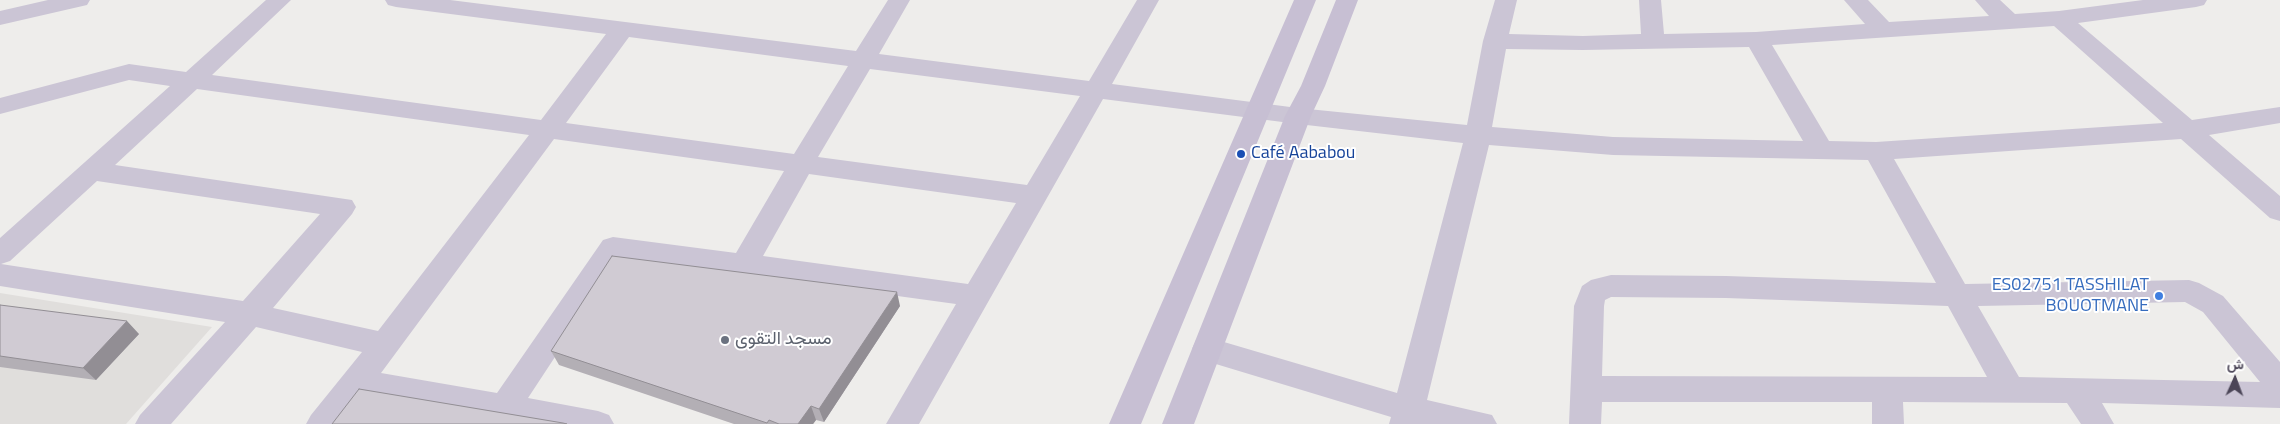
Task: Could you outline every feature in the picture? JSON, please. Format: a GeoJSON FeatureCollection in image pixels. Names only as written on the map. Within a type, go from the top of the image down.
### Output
{"type":"FeatureCollection","features":[{"type":"Feature","properties":{"kind":"main road"},"geometry":{"type":"LineString","coordinates":[[1124,424],[1305,0]]}},
{"type":"Feature","properties":{"kind":"main road"},"geometry":{"type":"LineString","coordinates":[[1178,424],[1298,116],[1313,86],[1347,0]]}},
{"type":"Feature","properties":{"kind":"street"},"geometry":{"type":"LineString","coordinates":[[0,18],[79,0]]}},
{"type":"Feature","properties":{"kind":"street"},"geometry":{"type":"LineString","coordinates":[[0,254],[280,0]]}},
{"type":"Feature","properties":{"kind":"street"},"geometry":{"type":"LineString","coordinates":[[396,0],[524,8],[622,30],[1298,116],[1478,135],[1613,146],[1876,151],[2186,130],[2280,115]]}},
{"type":"Feature","properties":{"kind":"street"},"geometry":{"type":"LineString","coordinates":[[744,265],[801,164],[899,0]]}},
{"type":"Feature","properties":{"kind":"street"},"geometry":{"type":"LineString","coordinates":[[902,424],[1148,0]]}},
{"type":"Feature","properties":{"kind":"street"},"geometry":{"type":"LineString","coordinates":[[1407,416],[1478,135],[1495,41],[1506,0]]}},
{"type":"Feature","properties":{"kind":"street"},"geometry":{"type":"LineString","coordinates":[[1650,0],[1653,41]]}},
{"type":"Feature","properties":{"kind":"street"},"geometry":{"type":"LineString","coordinates":[[1855,0],[1883,30]]}},
{"type":"Feature","properties":{"kind":"street"},"geometry":{"type":"LineString","coordinates":[[1986,0],[2009,21]]}},
{"type":"Feature","properties":{"kind":"street"},"geometry":{"type":"LineString","coordinates":[[1495,41],[1583,43],[1756,38],[2009,21],[2064,11],[2196,0]]}},
{"type":"Feature","properties":{"kind":"street"},"geometry":{"type":"LineString","coordinates":[[2064,11],[2186,130],[2280,211]]}},
{"type":"Feature","properties":{"kind":"street"},"geometry":{"type":"LineString","coordinates":[[322,424],[385,345],[622,30]]}},
{"type":"Feature","properties":{"kind":"street"},"geometry":{"type":"LineString","coordinates":[[1756,38],[1821,149]]}},
{"type":"Feature","properties":{"kind":"street"},"geometry":{"type":"LineString","coordinates":[[0,106],[129,72],[1034,196]]}},
{"type":"Feature","properties":{"kind":"street"},"geometry":{"type":"LineString","coordinates":[[1876,151],[2010,391]]}},
{"type":"Feature","properties":{"kind":"street"},"geometry":{"type":"LineString","coordinates":[[92,170],[342,207],[250,314],[151,424]]}},
{"type":"Feature","properties":{"kind":"street"},"geometry":{"type":"LineString","coordinates":[[505,407],[613,247],[976,296]]}},
{"type":"Feature","properties":{"kind":"street"},"geometry":{"type":"LineString","coordinates":[[0,275],[250,314],[385,345]]}},
{"type":"Feature","properties":{"kind":"street"},"geometry":{"type":"LineString","coordinates":[[1585,424],[1588,389],[1589,306],[1592,294],[1600,288],[1611,286],[1726,287],[1956,295],[2188,291],[2213,304],[2280,384]]}},
{"type":"Feature","properties":{"kind":"street"},"geometry":{"type":"LineString","coordinates":[[1207,349],[1407,416],[1481,424]]}},
{"type":"Feature","properties":{"kind":"street"},"geometry":{"type":"LineString","coordinates":[[356,381],[598,424]]}},
{"type":"Feature","properties":{"kind":"street"},"geometry":{"type":"LineString","coordinates":[[1588,389],[2076,390],[2280,395]]}},
{"type":"Feature","properties":{"kind":"street"},"geometry":{"type":"LineString","coordinates":[[2076,390],[2098,424]]}},
{"type":"Feature","properties":{"kind":"street"},"geometry":{"type":"LineString","coordinates":[[1887,391],[1888,424]]}},
{"type":"Feature","properties":{"kind":"shaded area"},"geometry":{"type":"Polygon","coordinates":[[[0,293],[212,327],[126,424],[0,424],[0,293]]]}},
{"type":"Feature","properties":{"kind":"building"},"geometry":{"type":"Polygon","coordinates":[[[612,256],[897,292],[819,409],[811,406],[798,424],[779,424],[769,420],[767,423],[551,351],[612,256]]]}},
{"type":"Feature","properties":{"kind":"building"},"geometry":{"type":"Polygon","coordinates":[[[0,305],[127,321],[83,368],[0,356],[0,305]]]}},
{"type":"Feature","properties":{"kind":"building"},"geometry":{"type":"Polygon","coordinates":[[[359,389],[563,423],[567,424],[332,424],[359,389]]]}},
{"type":"Feature","properties":{"kind":"place","name":"Café Aababou"},"geometry":{"type":"Point","coordinates":[1241,154]}},
{"type":"Feature","properties":{"kind":"place","name":"ES02751 TASSHILAT BOUOTMANE"},"geometry":{"type":"Point","coordinates":[2159,296]}},
{"type":"Feature","properties":{"kind":"place","name":"مسجد التقوى"},"geometry":{"type":"Point","coordinates":[725,340]}}]}
